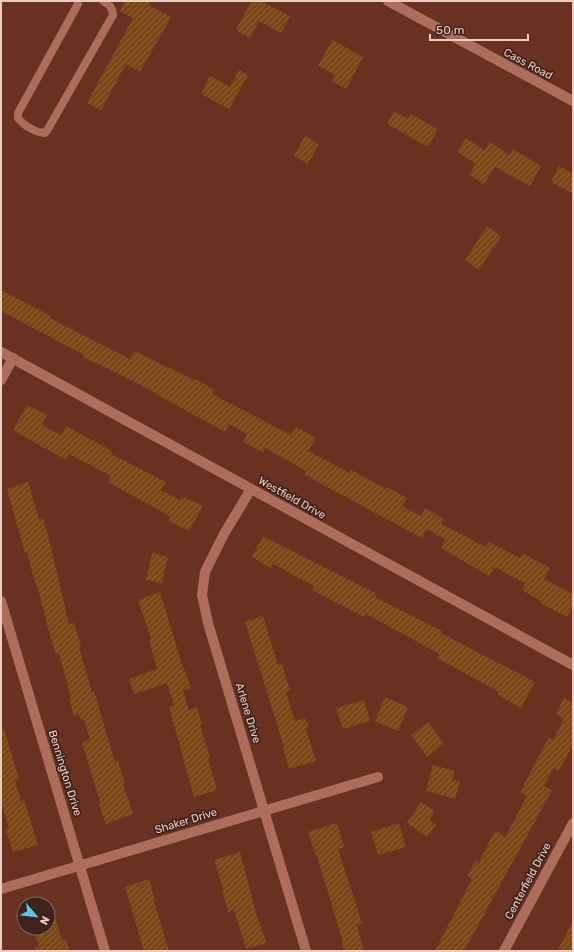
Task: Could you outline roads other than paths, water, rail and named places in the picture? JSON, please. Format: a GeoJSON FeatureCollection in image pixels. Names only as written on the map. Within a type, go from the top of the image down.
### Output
{"type":"FeatureCollection","features":[{"type":"Feature","properties":{"kind":"street","name":"Cass Road"},"geometry":{"type":"LineString","coordinates":[[388,1],[573,102]]}},
{"type":"Feature","properties":{"kind":"street","name":"Westfield Drive"},"geometry":{"type":"LineString","coordinates":[[1,352],[573,665]]}},
{"type":"Feature","properties":{"kind":"street"},"geometry":{"type":"LineString","coordinates":[[1,380],[13,358]]}},
{"type":"Feature","properties":{"kind":"street","name":"Arlene Drive"},"geometry":{"type":"LineString","coordinates":[[251,489],[224,534],[205,572],[202,595],[208,623],[306,951]]}},
{"type":"Feature","properties":{"kind":"street","name":"Bennington Drive"},"geometry":{"type":"LineString","coordinates":[[1,601],[105,951]]}},
{"type":"Feature","properties":{"kind":"street","name":"Shaker Drive"},"geometry":{"type":"LineString","coordinates":[[1,889],[378,777]]}},
{"type":"Feature","properties":{"kind":"street","name":"Centerfield Drive"},"geometry":{"type":"LineString","coordinates":[[504,951],[573,823]]}},
{"type":"Feature","properties":{"kind":"lane"},"geometry":{"type":"LineString","coordinates":[[78,1],[78,4],[18,113],[18,118],[21,122],[40,133],[45,133],[48,129],[113,15],[112,9],[103,1]]}}]}
